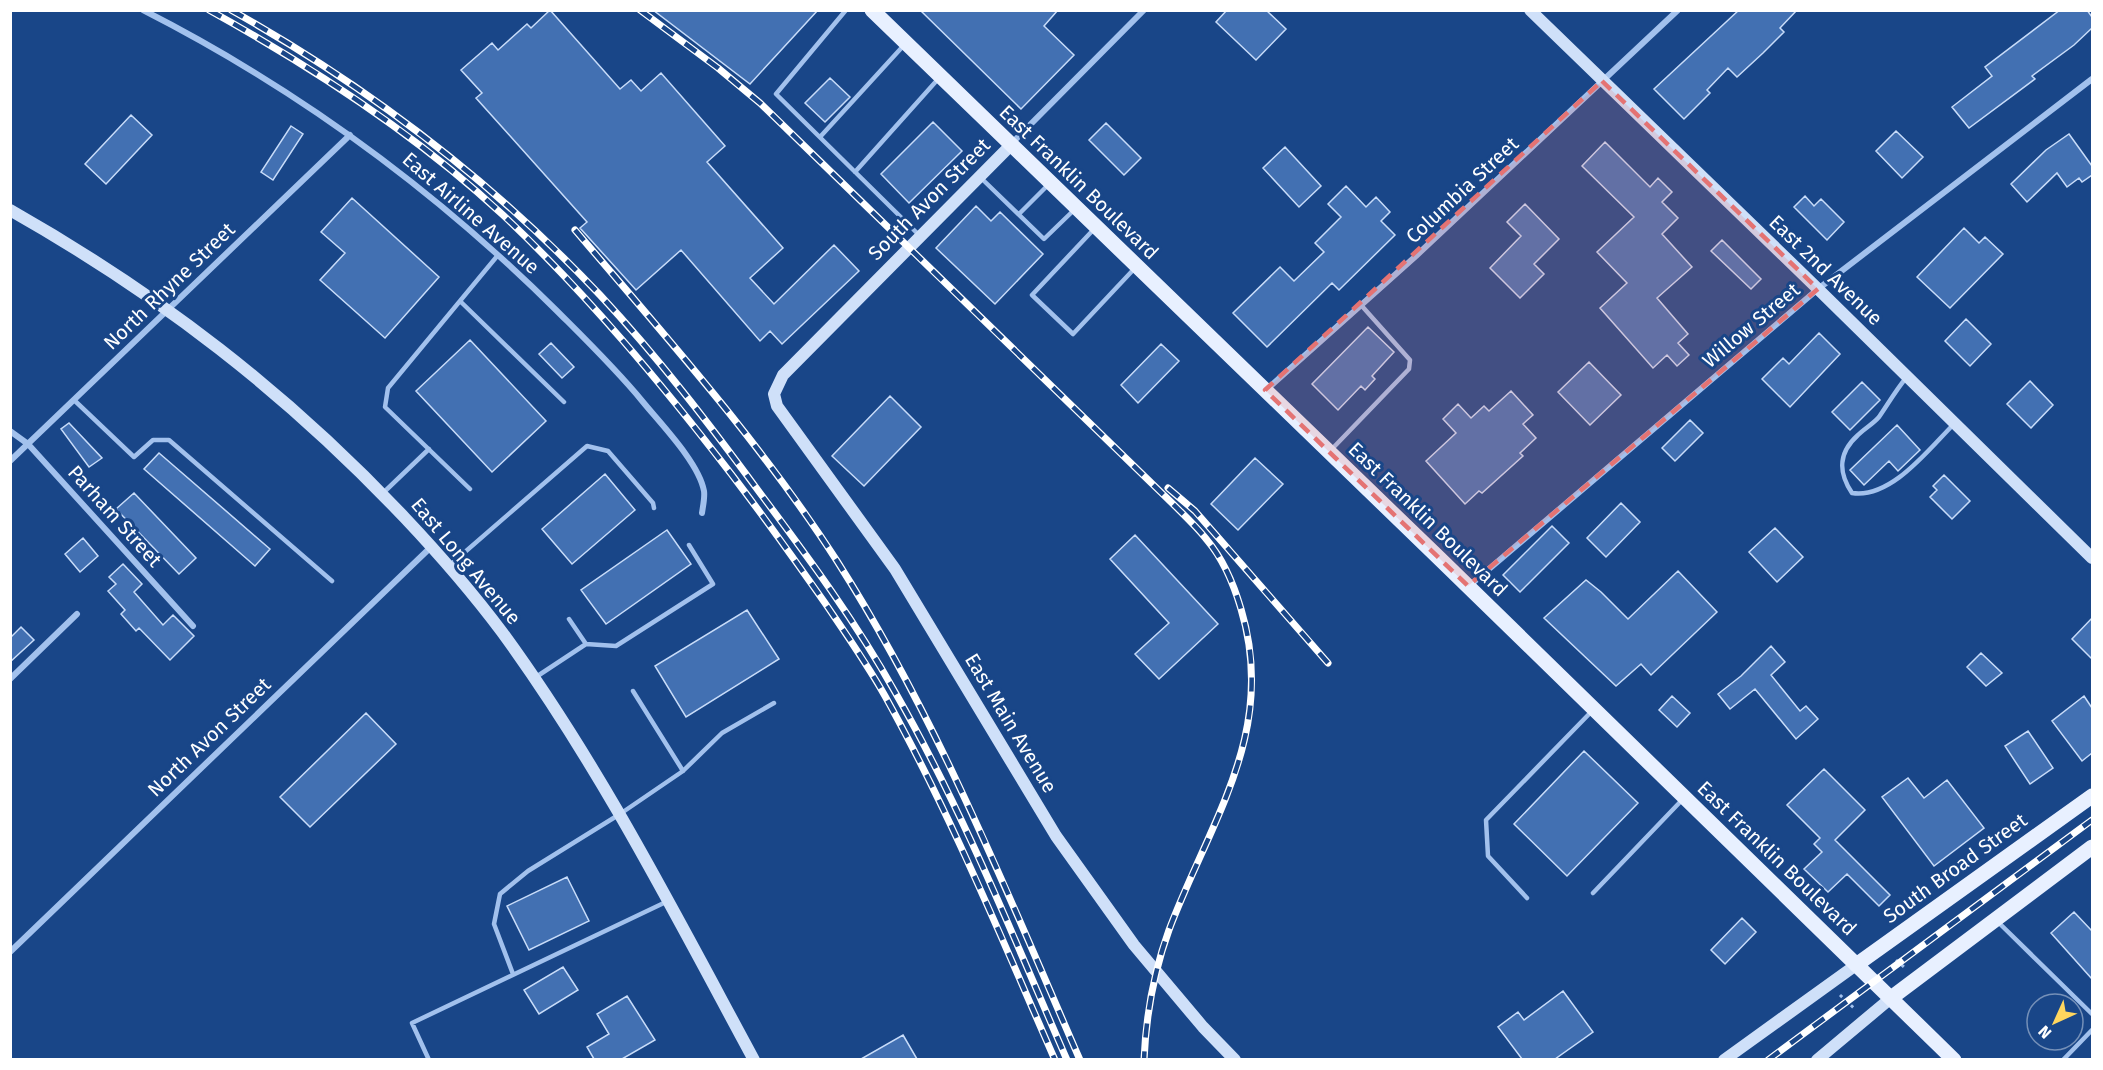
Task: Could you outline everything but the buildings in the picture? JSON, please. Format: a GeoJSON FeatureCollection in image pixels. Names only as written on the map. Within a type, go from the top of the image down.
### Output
{"type":"FeatureCollection","features":[{"type":"Feature","properties":{"kind":"main road","name":"East Franklin Boulevard"},"geometry":{"type":"LineString","coordinates":[[872,10],[1954,1059]]}},
{"type":"Feature","properties":{"kind":"main road","name":"South Broad Street"},"geometry":{"type":"LineString","coordinates":[[1856,965],[2092,796]]}},
{"type":"Feature","properties":{"kind":"main road"},"geometry":{"type":"LineString","coordinates":[[1891,998],[2092,847]]}},
{"type":"Feature","properties":{"kind":"street","name":"East Airline Avenue"},"geometry":{"type":"LineString","coordinates":[[142,10],[238,63],[350,135],[418,186],[498,255],[617,370],[676,442],[705,492],[702,513]]}},
{"type":"Feature","properties":{"kind":"street","name":"South Avon Street"},"geometry":{"type":"LineString","coordinates":[[774,394],[783,375],[1144,10]]}},
{"type":"Feature","properties":{"kind":"street","name":"East 2nd Avenue"},"geometry":{"type":"LineString","coordinates":[[1530,10],[2092,558]]}},
{"type":"Feature","properties":{"kind":"street","name":"Columbia Street"},"geometry":{"type":"LineString","coordinates":[[1265,390],[1678,10]]}},
{"type":"Feature","properties":{"kind":"street","name":"Willow Street"},"geometry":{"type":"LineString","coordinates":[[1468,586],[1818,289],[2092,79]]}},
{"type":"Feature","properties":{"kind":"street","name":"North Rhyne Street"},"geometry":{"type":"LineString","coordinates":[[10,461],[350,135]]}},
{"type":"Feature","properties":{"kind":"street","name":"East Long Avenue"},"geometry":{"type":"LineString","coordinates":[[10,210],[169,309],[240,364],[281,398],[382,494],[431,546],[501,631],[575,740],[620,814],[754,1059]]}},
{"type":"Feature","properties":{"kind":"street","name":"East Main Avenue"},"geometry":{"type":"LineString","coordinates":[[774,394],[780,412],[895,569],[1056,836],[1134,945],[1203,1027],[1235,1059]]}},
{"type":"Feature","properties":{"kind":"street","name":"Parham Street"},"geometry":{"type":"LineString","coordinates":[[10,431],[28,444],[193,626]]}},
{"type":"Feature","properties":{"kind":"street","name":"North Avon Street"},"geometry":{"type":"LineString","coordinates":[[10,952],[431,546]]}},
{"type":"Feature","properties":{"kind":"street"},"geometry":{"type":"LineString","coordinates":[[10,679],[77,614]]}},
{"type":"Feature","properties":{"kind":"street","name":"South Broad Street"},"geometry":{"type":"LineString","coordinates":[[1724,1059],[1856,965]]}},
{"type":"Feature","properties":{"kind":"street"},"geometry":{"type":"LineString","coordinates":[[1817,1059],[1891,998]]}},
{"type":"Feature","properties":{"kind":"lane"},"geometry":{"type":"LineString","coordinates":[[846,10],[776,94],[919,236]]}},
{"type":"Feature","properties":{"kind":"lane"},"geometry":{"type":"LineString","coordinates":[[820,138],[905,43]]}},
{"type":"Feature","properties":{"kind":"lane"},"geometry":{"type":"LineString","coordinates":[[855,172],[941,77]]}},
{"type":"Feature","properties":{"kind":"lane"},"geometry":{"type":"LineString","coordinates":[[979,176],[1044,239],[1076,208]]}},
{"type":"Feature","properties":{"kind":"lane"},"geometry":{"type":"LineString","coordinates":[[1019,214],[1050,183]]}},
{"type":"Feature","properties":{"kind":"lane"},"geometry":{"type":"LineString","coordinates":[[1096,227],[1032,295],[1073,334],[1136,267]]}},
{"type":"Feature","properties":{"kind":"lane"},"geometry":{"type":"LineString","coordinates":[[470,489],[385,407],[388,388],[498,255]]}},
{"type":"Feature","properties":{"kind":"lane"},"geometry":{"type":"LineString","coordinates":[[461,302],[564,402]]}},
{"type":"Feature","properties":{"kind":"lane"},"geometry":{"type":"LineString","coordinates":[[1329,452],[1409,369],[1410,360],[1360,305]]}},
{"type":"Feature","properties":{"kind":"lane"},"geometry":{"type":"LineString","coordinates":[[1907,376],[1877,419],[1855,437],[1844,454],[1841,471],[1843,480],[1852,493],[1862,495],[1887,486],[1910,468],[1955,423]]}},
{"type":"Feature","properties":{"kind":"lane"},"geometry":{"type":"LineString","coordinates":[[74,400],[134,457],[153,440],[169,440],[332,581]]}},
{"type":"Feature","properties":{"kind":"lane"},"geometry":{"type":"LineString","coordinates":[[448,566],[587,446],[608,451],[653,503],[654,508]]}},
{"type":"Feature","properties":{"kind":"lane"},"geometry":{"type":"LineString","coordinates":[[382,494],[429,449]]}},
{"type":"Feature","properties":{"kind":"lane"},"geometry":{"type":"LineString","coordinates":[[534,678],[586,644],[616,646],[713,584],[689,545]]}},
{"type":"Feature","properties":{"kind":"lane"},"geometry":{"type":"LineString","coordinates":[[569,619],[586,644]]}},
{"type":"Feature","properties":{"kind":"lane"},"geometry":{"type":"LineString","coordinates":[[633,691],[683,771]]}},
{"type":"Feature","properties":{"kind":"lane"},"geometry":{"type":"LineString","coordinates":[[513,974],[495,924],[500,894],[528,871],[620,814],[683,771],[722,733],[774,703]]}},
{"type":"Feature","properties":{"kind":"lane"},"geometry":{"type":"LineString","coordinates":[[1527,898],[1488,856],[1486,820],[1594,709]]}},
{"type":"Feature","properties":{"kind":"lane"},"geometry":{"type":"LineString","coordinates":[[1593,893],[1684,797]]}},
{"type":"Feature","properties":{"kind":"lane"},"geometry":{"type":"LineString","coordinates":[[429,1059],[412,1023],[668,901]]}},
{"type":"Feature","properties":{"kind":"lane"},"geometry":{"type":"LineString","coordinates":[[1996,920],[2092,1014]]}},
{"type":"Feature","properties":{"kind":"lane"},"geometry":{"type":"LineString","coordinates":[[2063,1059],[2092,1030]]}},
{"type":"Feature","properties":{"kind":"path"},"geometry":{"type":"LineString","coordinates":[[1896,960],[1905,968]]}},
{"type":"Feature","properties":{"kind":"path"},"geometry":{"type":"LineString","coordinates":[[1837,991],[1856,1010]]}},
{"type":"Feature","properties":{"kind":"highlighted area"},"geometry":{"type":"Polygon","coordinates":[[[1602,81],[1818,289],[1468,586],[1265,390],[1602,81]]]}},
{"type":"Feature","properties":{"kind":"railway"},"geometry":{"type":"LineString","coordinates":[[209,10],[325,79],[399,130],[470,186],[565,276],[678,407],[791,555],[885,696],[953,830],[1055,1060]]}},
{"type":"Feature","properties":{"kind":"railway"},"geometry":{"type":"LineString","coordinates":[[231,10],[282,39],[331,71],[379,104],[472,175],[559,253],[600,295],[683,392],[814,566],[848,615],[895,692],[965,827],[1067,1060]]}},
{"type":"Feature","properties":{"kind":"railway"},"geometry":{"type":"LineString","coordinates":[[640,10],[718,68],[760,103],[1199,530],[1213,547],[1227,573],[1241,609],[1250,654],[1251,696],[1245,736],[1220,813],[1185,890],[1159,961],[1152,994],[1144,1060]]}},
{"type":"Feature","properties":{"kind":"railway"},"geometry":{"type":"LineString","coordinates":[[575,230],[745,433],[808,517],[837,561],[907,681],[938,743],[997,869],[1080,1060]]}},
{"type":"Feature","properties":{"kind":"railway"},"geometry":{"type":"LineString","coordinates":[[1168,488],[1195,511],[1328,663]]}},
{"type":"Feature","properties":{"kind":"railway"},"geometry":{"type":"LineString","coordinates":[[1768,1060],[2092,820]]}}]}
